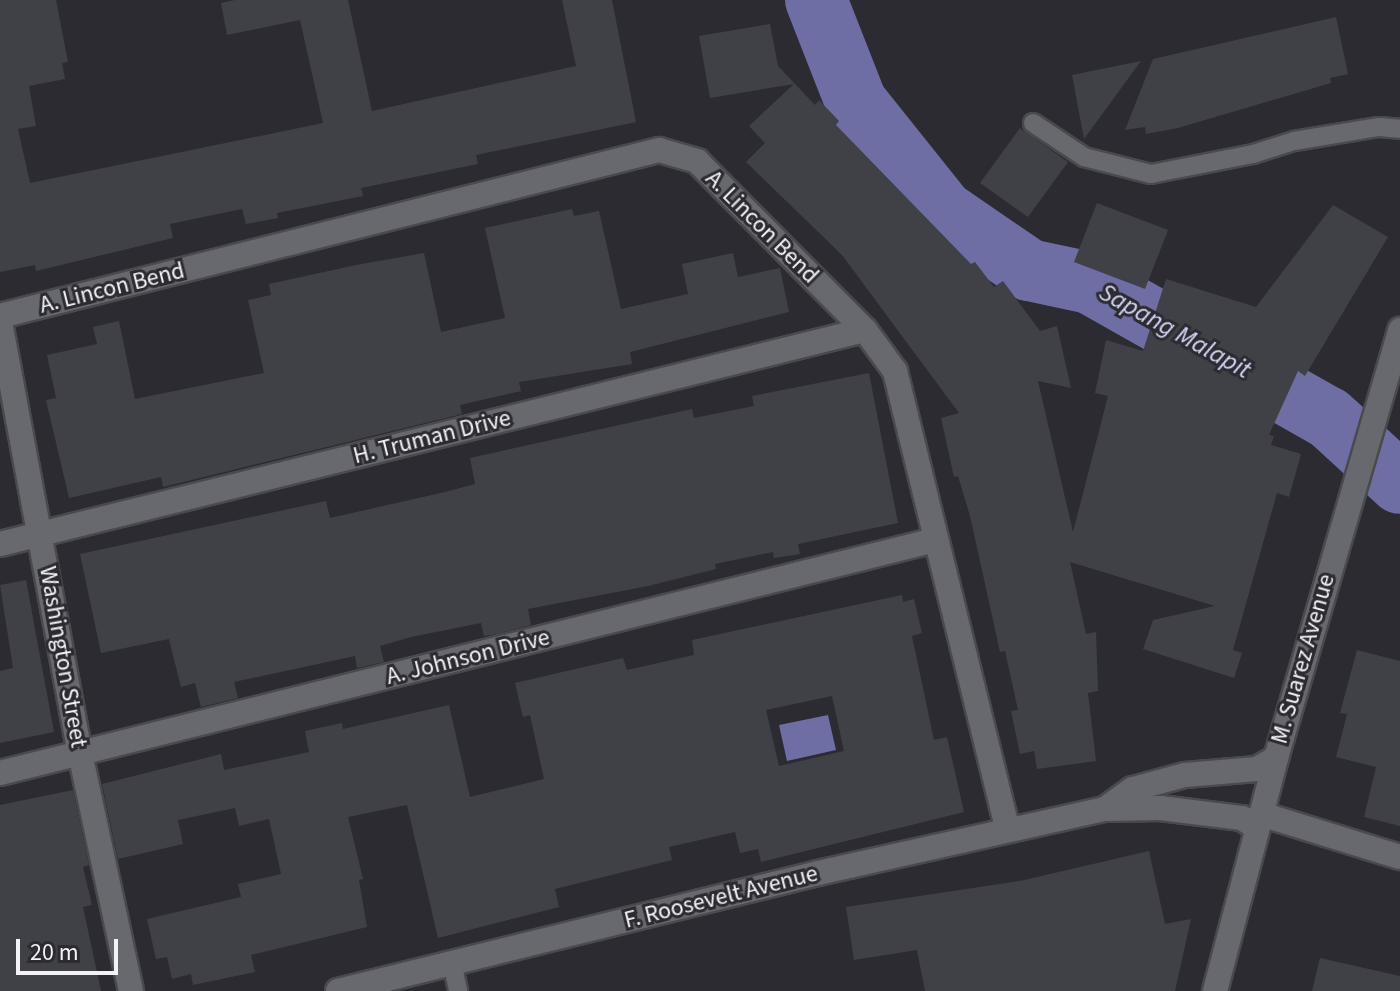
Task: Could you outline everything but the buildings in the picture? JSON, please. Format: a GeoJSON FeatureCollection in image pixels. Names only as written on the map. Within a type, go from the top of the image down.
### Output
{"type":"FeatureCollection","features":[{"type":"Feature","properties":{"kind":"street","name":"A. Lincon Bend"},"geometry":{"type":"LineString","coordinates":[[0,319],[659,150],[697,161],[865,330],[895,371],[1007,828]]}},
{"type":"Feature","properties":{"kind":"street","name":"Washington Street"},"geometry":{"type":"LineString","coordinates":[[0,319],[80,753],[131,991]]}},
{"type":"Feature","properties":{"kind":"street","name":"H. Truman Drive"},"geometry":{"type":"LineString","coordinates":[[0,544],[865,330]]}},
{"type":"Feature","properties":{"kind":"street","name":"M. Suarez Avenue"},"geometry":{"type":"LineString","coordinates":[[1215,991],[1276,758],[1356,473],[1400,330]]}},
{"type":"Feature","properties":{"kind":"street","name":"A. Johnson Drive"},"geometry":{"type":"LineString","coordinates":[[0,773],[935,540]]}},
{"type":"Feature","properties":{"kind":"street","name":"F. Roosevelt Avenue"},"geometry":{"type":"LineString","coordinates":[[1105,809],[1146,786],[1185,775],[1257,769],[1276,758]]}},
{"type":"Feature","properties":{"kind":"street","name":"F. Roosevelt Avenue"},"geometry":{"type":"LineString","coordinates":[[338,991],[1007,828],[1105,809],[1160,808],[1242,818],[1400,857]]}},
{"type":"Feature","properties":{"kind":"lane"},"geometry":{"type":"LineString","coordinates":[[1033,123],[1084,157],[1151,174],[1253,154],[1294,141],[1379,127],[1400,129]]}},
{"type":"Feature","properties":{"kind":"lane"},"geometry":{"type":"LineString","coordinates":[[452,962],[458,991]]}},
{"type":"Feature","properties":{"kind":"water"},"geometry":{"type":"Polygon","coordinates":[[[828,715],[836,750],[787,761],[779,725],[828,715]]]}},
{"type":"Feature","properties":{"kind":"waterway","name":"Sapang Malapit"},"geometry":{"type":"LineString","coordinates":[[816,0],[856,102],[943,211],[1029,270],[1090,283],[1329,418],[1400,483]]}}]}
